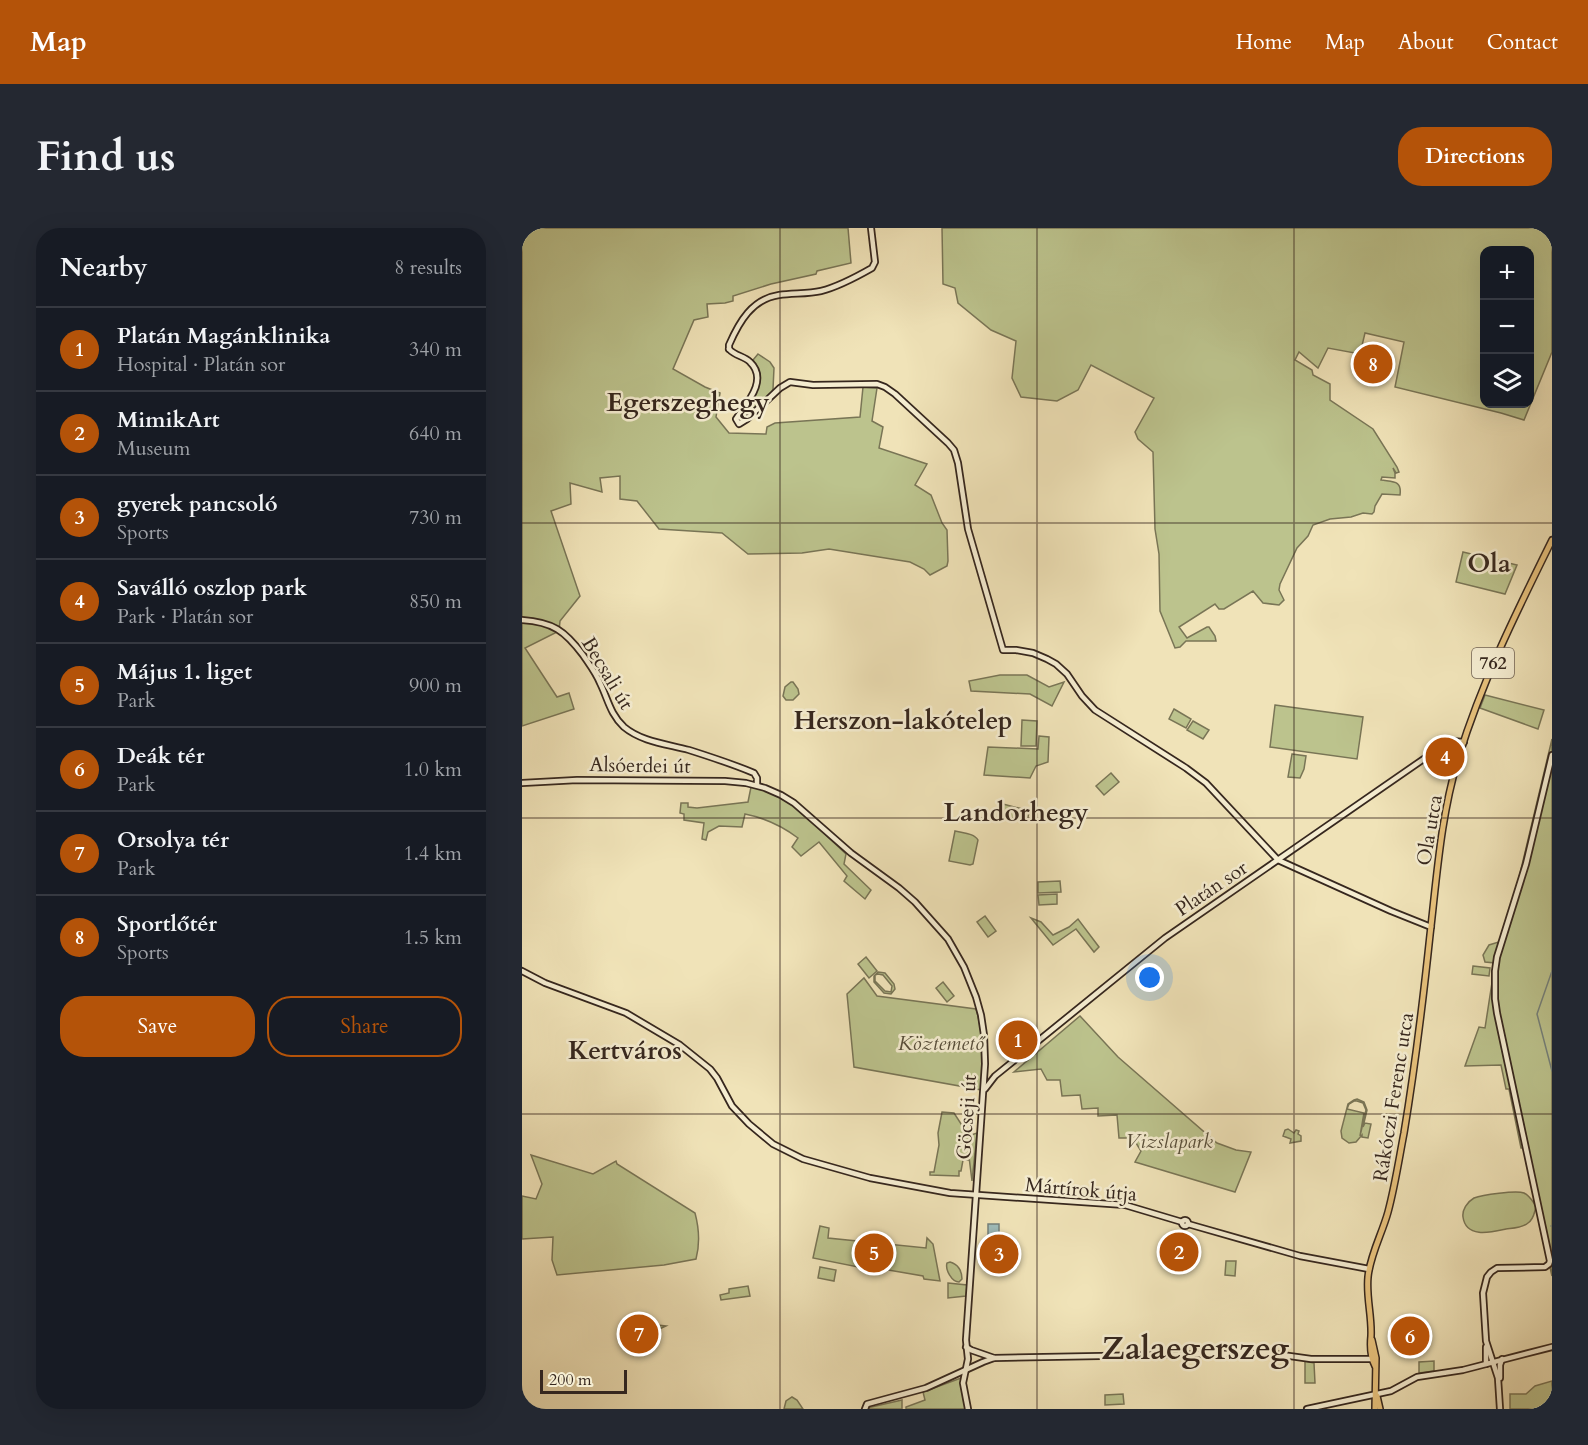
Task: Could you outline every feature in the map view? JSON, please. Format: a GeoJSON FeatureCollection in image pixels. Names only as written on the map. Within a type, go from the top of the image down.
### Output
{"type":"FeatureCollection","features":[{"type":"Feature","properties":{"kind":"main road","name":"Ola utca"},"geometry":{"type":"LineString","coordinates":[[1431,927],[1440,846],[1460,753],[1490,670],[1552,540]]}},
{"type":"Feature","properties":{"kind":"main road","name":"Rákóczi Ferenc utca"},"geometry":{"type":"LineString","coordinates":[[1369,1269],[1388,1212],[1400,1156],[1414,1071],[1431,927]]}},
{"type":"Feature","properties":{"kind":"main road","name":"762"},"geometry":{"type":"LineString","coordinates":[[1369,1269],[1371,1359]]}},
{"type":"Feature","properties":{"kind":"main road","name":"762"},"geometry":{"type":"LineString","coordinates":[[1371,1338],[1376,1352],[1378,1409]]}},
{"type":"Feature","properties":{"kind":"main road"},"geometry":{"type":"LineString","coordinates":[[1371,1359],[1375,1366]]}},
{"type":"Feature","properties":{"kind":"street"},"geometry":{"type":"LineString","coordinates":[[871,228],[875,260],[870,269],[822,291],[780,295],[764,301],[749,311],[741,320],[728,350],[749,360],[754,366],[757,381],[754,393],[736,417],[736,421],[739,424],[747,419],[780,388],[790,382],[813,385],[877,384],[896,394],[954,450],[968,529],[1003,650],[1033,653],[1056,664],[1067,674],[1095,710],[1206,783],[1278,860],[1431,927]]}},
{"type":"Feature","properties":{"kind":"street","name":"Becsali út"},"geometry":{"type":"LineString","coordinates":[[522,620],[551,626],[568,637],[598,678],[613,715],[627,729],[643,738],[701,754]]}},
{"type":"Feature","properties":{"kind":"street","name":"Platán sor"},"geometry":{"type":"LineString","coordinates":[[984,1091],[991,1080],[1002,1070],[1165,938],[1415,765],[1449,743],[1464,742]]}},
{"type":"Feature","properties":{"kind":"street"},"geometry":{"type":"LineString","coordinates":[[1449,743],[1456,745],[1460,753]]}},
{"type":"Feature","properties":{"kind":"street","name":"Göcseji út"},"geometry":{"type":"LineString","coordinates":[[701,754],[754,773],[757,785],[794,803],[856,857],[907,894],[941,930],[960,958],[978,1001],[984,1030],[985,1070],[966,1347],[968,1359],[963,1383],[968,1409]]}},
{"type":"Feature","properties":{"kind":"street"},"geometry":{"type":"LineString","coordinates":[[1486,1364],[1484,1291],[1486,1280],[1491,1272],[1502,1267],[1545,1267],[1549,1264],[1550,1258],[1497,1013],[1495,971],[1501,942],[1528,855],[1552,755]]}},
{"type":"Feature","properties":{"kind":"street","name":"Alsóerdei út"},"geometry":{"type":"LineString","coordinates":[[522,783],[583,780],[724,782],[757,785]]}},
{"type":"Feature","properties":{"kind":"street","name":"Mártírok útja"},"geometry":{"type":"LineString","coordinates":[[522,971],[552,986],[626,1013],[680,1045],[710,1069],[740,1116],[767,1140],[802,1159],[870,1178],[950,1193],[1125,1204],[1182,1222],[1185,1220],[1188,1224],[1296,1255],[1369,1269]]}},
{"type":"Feature","properties":{"kind":"street"},"geometry":{"type":"LineString","coordinates":[[985,1070],[995,1072],[1002,1070]]}},
{"type":"Feature","properties":{"kind":"street"},"geometry":{"type":"LineString","coordinates":[[1486,1341],[1499,1389]]}},
{"type":"Feature","properties":{"kind":"street"},"geometry":{"type":"LineString","coordinates":[[966,1347],[994,1358],[1257,1353],[1308,1358],[1371,1359]]}},
{"type":"Feature","properties":{"kind":"street"},"geometry":{"type":"LineString","coordinates":[[1307,1409],[1366,1396],[1376,1397],[1417,1377],[1463,1370],[1552,1347]]}},
{"type":"Feature","properties":{"kind":"street"},"geometry":{"type":"LineString","coordinates":[[866,1407],[926,1388],[994,1358]]}},
{"type":"Feature","properties":{"kind":"street"},"geometry":{"type":"LineString","coordinates":[[1500,1409],[1502,1359]]}},
{"type":"Feature","properties":{"kind":"green space"},"geometry":{"type":"Polygon","coordinates":[[[522,228],[848,228],[851,263],[733,296],[733,301],[707,304],[708,317],[694,320],[673,369],[720,393],[716,417],[729,433],[766,434],[767,427],[775,423],[860,417],[863,387],[877,388],[872,421],[883,427],[879,448],[927,464],[915,485],[931,495],[947,530],[947,566],[930,575],[910,562],[829,549],[802,553],[748,554],[722,533],[659,529],[637,501],[620,499],[620,476],[600,478],[602,492],[570,483],[571,504],[551,511],[580,596],[560,621],[559,631],[525,648],[557,697],[569,693],[574,709],[522,726],[522,228]]]}},
{"type":"Feature","properties":{"kind":"green space"},"geometry":{"type":"Polygon","coordinates":[[[942,228],[1552,228],[1552,352],[1534,396],[1534,246],[1480,246],[1480,408],[1395,387],[1404,342],[1365,333],[1360,354],[1328,348],[1318,368],[1299,352],[1295,360],[1312,370],[1313,375],[1330,384],[1330,400],[1373,429],[1399,472],[1396,473],[1393,468],[1395,478],[1382,477],[1381,480],[1398,484],[1400,495],[1382,494],[1372,514],[1363,513],[1330,519],[1313,525],[1308,536],[1297,548],[1280,584],[1279,590],[1284,600],[1279,605],[1263,603],[1253,591],[1224,609],[1219,609],[1215,604],[1179,627],[1187,638],[1209,627],[1216,641],[1186,641],[1180,647],[1175,648],[1160,611],[1153,452],[1138,439],[1135,432],[1154,398],[1091,365],[1078,390],[1057,401],[1021,397],[1012,378],[1016,341],[991,330],[958,303],[955,288],[943,284],[942,228]]]}},
{"type":"Feature","properties":{"kind":"green space"},"geometry":{"type":"Polygon","coordinates":[[[758,354],[770,362],[774,368],[773,389],[771,394],[752,412],[749,408],[760,378],[753,360],[758,354]]]}},
{"type":"Feature","properties":{"kind":"green space"},"geometry":{"type":"Polygon","coordinates":[[[1481,408],[1529,408],[1524,420],[1481,408]]]}},
{"type":"Feature","properties":{"kind":"green space"},"geometry":{"type":"Polygon","coordinates":[[[1463,552],[1517,565],[1505,594],[1456,582],[1463,552]]]}},
{"type":"Feature","properties":{"kind":"green space"},"geometry":{"type":"Polygon","coordinates":[[[1000,675],[1027,675],[1049,687],[1064,682],[1052,706],[1030,694],[971,691],[969,681],[1000,675]]]}},
{"type":"Feature","properties":{"kind":"green space"},"geometry":{"type":"Polygon","coordinates":[[[791,682],[798,689],[799,694],[793,700],[786,700],[783,696],[785,687],[791,682]]]}},
{"type":"Feature","properties":{"kind":"green space"},"geometry":{"type":"Polygon","coordinates":[[[1485,695],[1544,710],[1538,729],[1480,708],[1485,695]]]}},
{"type":"Feature","properties":{"kind":"green space"},"geometry":{"type":"Polygon","coordinates":[[[1275,705],[1363,717],[1357,759],[1270,747],[1275,705]]]}},
{"type":"Feature","properties":{"kind":"green space"},"geometry":{"type":"Polygon","coordinates":[[[1174,709],[1191,719],[1186,728],[1169,719],[1174,709]]]}},
{"type":"Feature","properties":{"kind":"green space"},"geometry":{"type":"Polygon","coordinates":[[[1022,720],[1037,721],[1036,746],[1021,746],[1022,720]]]}},
{"type":"Feature","properties":{"kind":"green space"},"geometry":{"type":"Polygon","coordinates":[[[1193,721],[1209,730],[1203,739],[1187,730],[1193,721]]]}},
{"type":"Feature","properties":{"kind":"green space"},"geometry":{"type":"Polygon","coordinates":[[[1039,736],[1049,737],[1048,762],[1036,766],[1030,778],[984,775],[988,747],[1038,749],[1039,736]]]}},
{"type":"Feature","properties":{"kind":"green space"},"geometry":{"type":"Polygon","coordinates":[[[1552,739],[1552,1276],[1536,1207],[1533,1218],[1526,1225],[1487,1232],[1469,1229],[1465,1224],[1463,1214],[1466,1206],[1474,1198],[1499,1193],[1524,1193],[1536,1206],[1524,1148],[1521,1148],[1509,1089],[1506,1089],[1501,1065],[1465,1066],[1479,1027],[1485,1028],[1495,963],[1485,962],[1483,955],[1489,945],[1499,942],[1517,886],[1552,739]]]}},
{"type":"Feature","properties":{"kind":"green space"},"geometry":{"type":"Polygon","coordinates":[[[1449,746],[1458,751],[1455,765],[1429,759],[1449,746]]]}},
{"type":"Feature","properties":{"kind":"green space"},"geometry":{"type":"Polygon","coordinates":[[[1292,754],[1306,756],[1300,778],[1288,777],[1292,754]]]}},
{"type":"Feature","properties":{"kind":"green space"},"geometry":{"type":"Polygon","coordinates":[[[1111,773],[1119,782],[1104,795],[1096,786],[1111,773]]]}},
{"type":"Feature","properties":{"kind":"green space"},"geometry":{"type":"Polygon","coordinates":[[[751,787],[766,790],[793,804],[846,854],[844,864],[871,890],[865,899],[844,881],[847,876],[819,842],[801,856],[792,847],[798,838],[773,823],[745,814],[742,827],[719,826],[708,832],[706,840],[702,839],[704,823],[684,820],[684,814],[680,813],[681,803],[688,803],[688,807],[697,808],[748,802],[751,787]]]}},
{"type":"Feature","properties":{"kind":"green space"},"geometry":{"type":"Polygon","coordinates":[[[1003,804],[1026,810],[1029,813],[1028,817],[997,818],[1003,804]]]}},
{"type":"Feature","properties":{"kind":"green space"},"geometry":{"type":"Polygon","coordinates":[[[955,831],[971,835],[978,840],[973,864],[949,861],[955,831]]]}},
{"type":"Feature","properties":{"kind":"green space"},"geometry":{"type":"Polygon","coordinates":[[[1060,881],[1061,892],[1038,893],[1038,882],[1060,881]]]}},
{"type":"Feature","properties":{"kind":"green space"},"geometry":{"type":"Polygon","coordinates":[[[1057,894],[1057,904],[1039,905],[1038,895],[1057,894]]]}},
{"type":"Feature","properties":{"kind":"green space"},"geometry":{"type":"Polygon","coordinates":[[[985,916],[996,931],[988,937],[977,922],[985,916]]]}},
{"type":"Feature","properties":{"kind":"green space"},"geometry":{"type":"Polygon","coordinates":[[[1031,918],[1041,922],[1053,935],[1069,927],[1078,919],[1099,947],[1094,952],[1076,929],[1053,945],[1031,918]]]}},
{"type":"Feature","properties":{"kind":"green space"},"geometry":{"type":"Polygon","coordinates":[[[866,957],[877,971],[869,978],[858,964],[866,957]]]}},
{"type":"Feature","properties":{"kind":"green space"},"geometry":{"type":"Polygon","coordinates":[[[1473,966],[1490,968],[1489,976],[1472,974],[1473,966]]]}},
{"type":"Feature","properties":{"kind":"green space"},"geometry":{"type":"Polygon","coordinates":[[[878,972],[885,973],[894,984],[895,989],[891,994],[884,993],[874,982],[874,976],[878,972]],[[875,975],[875,981],[885,991],[891,992],[892,986],[883,975],[875,975]]]}},
{"type":"Feature","properties":{"kind":"green space","name":"Köztemető"},"geometry":{"type":"Polygon","coordinates":[[[864,978],[877,996],[976,1009],[982,1039],[982,1090],[854,1067],[847,994],[864,978]]]}},
{"type":"Feature","properties":{"kind":"green space"},"geometry":{"type":"Polygon","coordinates":[[[943,982],[954,996],[947,1002],[936,988],[943,982]]]}},
{"type":"Feature","properties":{"kind":"green space","name":"Vizslapark"},"geometry":{"type":"Polygon","coordinates":[[[1080,1016],[1118,1057],[1217,1143],[1236,1150],[1251,1152],[1235,1192],[1135,1162],[1141,1151],[1133,1138],[1119,1138],[1117,1115],[1098,1116],[1098,1108],[1082,1109],[1080,1095],[1062,1096],[1060,1080],[1047,1080],[1041,1069],[1014,1072],[1080,1016]]]}},
{"type":"Feature","properties":{"kind":"green space"},"geometry":{"type":"Polygon","coordinates":[[[1354,1100],[1364,1102],[1367,1110],[1363,1127],[1365,1123],[1371,1124],[1368,1138],[1362,1135],[1356,1142],[1349,1143],[1342,1138],[1341,1131],[1348,1104],[1354,1100]],[[1357,1101],[1349,1104],[1347,1109],[1364,1113],[1360,1136],[1366,1110],[1363,1103],[1357,1101]]]}},
{"type":"Feature","properties":{"kind":"green space"},"geometry":{"type":"Polygon","coordinates":[[[942,1112],[954,1113],[968,1136],[977,1133],[972,1181],[969,1157],[969,1160],[963,1160],[959,1176],[930,1175],[930,1172],[934,1172],[942,1112]]]}},
{"type":"Feature","properties":{"kind":"green space"},"geometry":{"type":"Polygon","coordinates":[[[1288,1129],[1294,1133],[1296,1130],[1299,1131],[1301,1141],[1290,1143],[1291,1139],[1283,1136],[1285,1130],[1288,1129]]]}},
{"type":"Feature","properties":{"kind":"green space"},"geometry":{"type":"Polygon","coordinates":[[[531,1155],[593,1174],[616,1161],[617,1164],[695,1213],[698,1236],[696,1259],[664,1265],[557,1275],[552,1260],[553,1237],[522,1239],[522,1196],[536,1199],[542,1184],[531,1155]]]}},
{"type":"Feature","properties":{"kind":"green space"},"geometry":{"type":"Polygon","coordinates":[[[820,1226],[829,1228],[828,1238],[926,1248],[927,1238],[933,1244],[940,1281],[924,1279],[923,1276],[871,1267],[873,1270],[813,1258],[820,1226]]]}},
{"type":"Feature","properties":{"kind":"green space"},"geometry":{"type":"Polygon","coordinates":[[[1226,1261],[1236,1261],[1235,1276],[1225,1275],[1226,1261]]]}},
{"type":"Feature","properties":{"kind":"green space"},"geometry":{"type":"Polygon","coordinates":[[[947,1263],[955,1264],[960,1271],[962,1279],[959,1282],[954,1280],[948,1272],[947,1263]]]}},
{"type":"Feature","properties":{"kind":"green space"},"geometry":{"type":"Polygon","coordinates":[[[820,1267],[836,1270],[834,1281],[818,1278],[820,1267]]]}},
{"type":"Feature","properties":{"kind":"green space"},"geometry":{"type":"Polygon","coordinates":[[[948,1283],[967,1285],[966,1296],[948,1298],[948,1283]]]}},
{"type":"Feature","properties":{"kind":"green space"},"geometry":{"type":"Polygon","coordinates":[[[748,1286],[750,1296],[721,1300],[720,1295],[729,1293],[729,1289],[748,1286]]]}},
{"type":"Feature","properties":{"kind":"green space"},"geometry":{"type":"Polygon","coordinates":[[[629,1322],[666,1326],[631,1342],[629,1322]]]}},
{"type":"Feature","properties":{"kind":"green space"},"geometry":{"type":"Polygon","coordinates":[[[1398,1322],[1420,1322],[1420,1349],[1401,1351],[1398,1322]]]}},
{"type":"Feature","properties":{"kind":"green space"},"geometry":{"type":"Polygon","coordinates":[[[1305,1361],[1314,1363],[1315,1383],[1305,1383],[1305,1361]]]}},
{"type":"Feature","properties":{"kind":"green space"},"geometry":{"type":"Polygon","coordinates":[[[1434,1361],[1434,1371],[1419,1373],[1419,1362],[1434,1361]]]}},
{"type":"Feature","properties":{"kind":"green space"},"geometry":{"type":"Polygon","coordinates":[[[961,1378],[966,1409],[906,1409],[906,1407],[925,1400],[923,1392],[961,1378]]]}},
{"type":"Feature","properties":{"kind":"green space"},"geometry":{"type":"Polygon","coordinates":[[[1552,1381],[1552,1409],[1510,1409],[1510,1394],[1526,1394],[1535,1386],[1552,1381]]]}},
{"type":"Feature","properties":{"kind":"green space"},"geometry":{"type":"Polygon","coordinates":[[[1123,1394],[1124,1404],[1105,1405],[1105,1395],[1123,1394]]]}},
{"type":"Feature","properties":{"kind":"green space"},"geometry":{"type":"Polygon","coordinates":[[[792,1397],[803,1409],[784,1409],[786,1401],[792,1397]]]}},
{"type":"Feature","properties":{"kind":"green space"},"geometry":{"type":"Polygon","coordinates":[[[902,1400],[902,1409],[867,1409],[867,1408],[902,1400]]]}},
{"type":"Feature","properties":{"kind":"water"},"geometry":{"type":"Polygon","coordinates":[[[988,1224],[999,1224],[999,1245],[988,1245],[988,1224]]]}},
{"type":"Feature","properties":{"kind":"waterway"},"geometry":{"type":"LineString","coordinates":[[1552,971],[1537,1014],[1552,1071]]}},
{"type":"Feature","properties":{"kind":"place","name":"Sportlőtér"},"geometry":{"type":"Point","coordinates":[1373,364]}},
{"type":"Feature","properties":{"kind":"place","name":"Saválló oszlop park"},"geometry":{"type":"Point","coordinates":[1445,757]}},
{"type":"Feature","properties":{"kind":"place","name":"Platán Magánklinika"},"geometry":{"type":"Point","coordinates":[1018,1040]}},
{"type":"Feature","properties":{"kind":"place","name":"MimikArt"},"geometry":{"type":"Point","coordinates":[1179,1252]}},
{"type":"Feature","properties":{"kind":"place","name":"Május 1. liget"},"geometry":{"type":"Point","coordinates":[874,1253]}},
{"type":"Feature","properties":{"kind":"place","name":"gyerek pancsoló"},"geometry":{"type":"Point","coordinates":[999,1254]}},
{"type":"Feature","properties":{"kind":"place","name":"Orsolya tér"},"geometry":{"type":"Point","coordinates":[639,1334]}},
{"type":"Feature","properties":{"kind":"place","name":"Deák tér"},"geometry":{"type":"Point","coordinates":[1410,1336]}},
{"type":"Feature","properties":{"kind":"district","name":"Egerszeghegy"},"geometry":{"type":"Point","coordinates":[688,402]}},
{"type":"Feature","properties":{"kind":"district","name":"Ola"},"geometry":{"type":"Point","coordinates":[1489,563]}},
{"type":"Feature","properties":{"kind":"district","name":"Herszon-lakótelep"},"geometry":{"type":"Point","coordinates":[903,720]}},
{"type":"Feature","properties":{"kind":"district","name":"Landorhegy"},"geometry":{"type":"Point","coordinates":[1016,812]}},
{"type":"Feature","properties":{"kind":"district","name":"Kertváros"},"geometry":{"type":"Point","coordinates":[625,1050]}},
{"type":"Feature","properties":{"kind":"district","name":"Zalaegerszeg"},"geometry":{"type":"Point","coordinates":[1195,1348]}}]}
